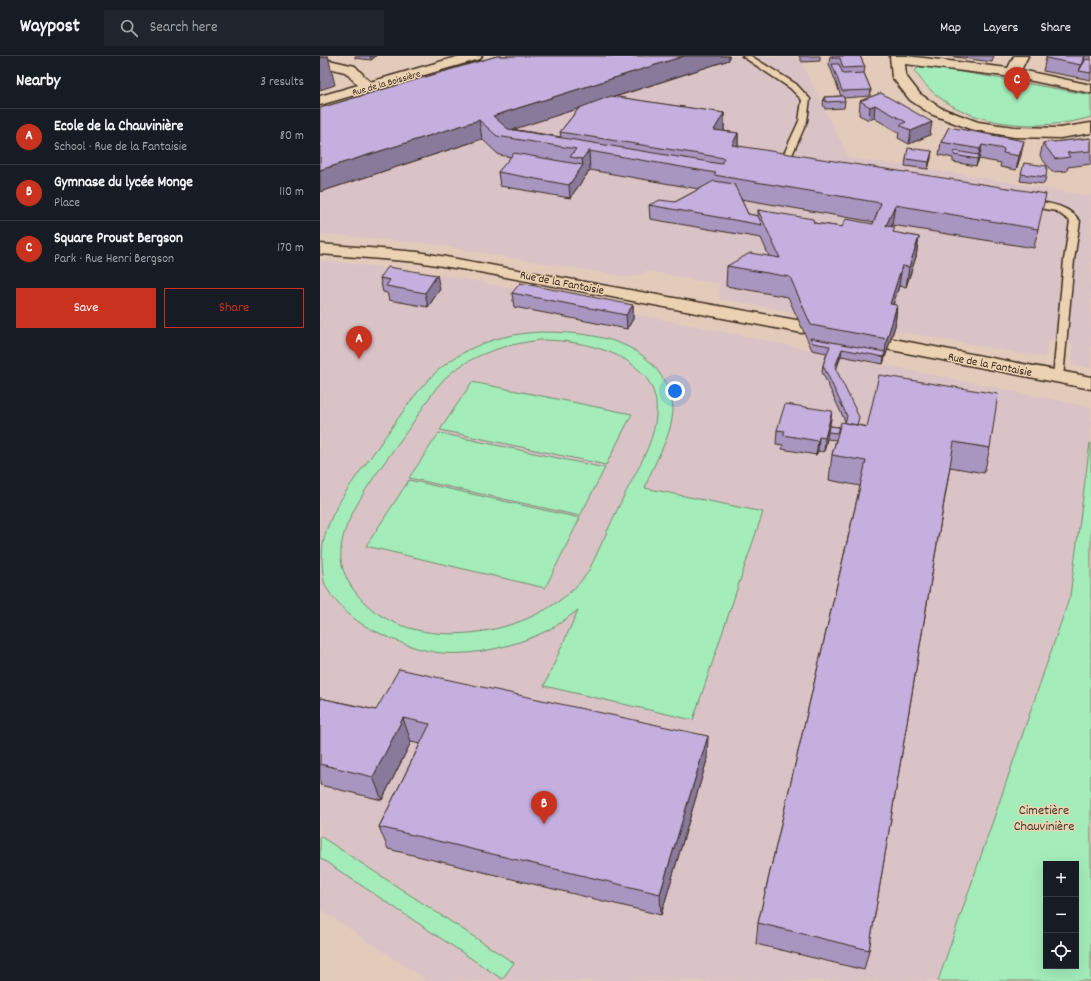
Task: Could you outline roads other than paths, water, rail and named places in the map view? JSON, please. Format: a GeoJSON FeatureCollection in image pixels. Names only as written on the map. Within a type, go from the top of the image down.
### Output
{"type":"FeatureCollection","features":[{"type":"Feature","properties":{"kind":"street","name":"Rue de la Boissière"},"geometry":{"type":"LineString","coordinates":[[320,101],[368,87],[426,64],[475,56]]}},
{"type":"Feature","properties":{"kind":"street"},"geometry":{"type":"LineString","coordinates":[[1013,73],[1021,56]]}},
{"type":"Feature","properties":{"kind":"street"},"geometry":{"type":"LineString","coordinates":[[1091,89],[1013,73],[897,57],[899,78],[916,98],[936,111],[975,126],[1014,132],[1037,133],[1060,133],[1091,128]]}},
{"type":"Feature","properties":{"kind":"street"},"geometry":{"type":"LineString","coordinates":[[320,62],[350,69],[368,87]]}},
{"type":"Feature","properties":{"kind":"street","name":"Rue de la Fantaisie"},"geometry":{"type":"LineString","coordinates":[[320,249],[418,257],[802,327]]}},
{"type":"Feature","properties":{"kind":"street","name":"Rue de la Fantaisie"},"geometry":{"type":"LineString","coordinates":[[888,344],[1091,383]]}},
{"type":"Feature","properties":{"kind":"lane"},"geometry":{"type":"LineString","coordinates":[[746,56],[793,86],[806,99],[807,109],[804,118],[787,156],[805,164]]}},
{"type":"Feature","properties":{"kind":"lane"},"geometry":{"type":"LineString","coordinates":[[1020,201],[1059,208],[1068,213],[1075,221],[1069,260],[1058,377]]}},
{"type":"Feature","properties":{"kind":"place","name":"Square Proust Bergson"},"geometry":{"type":"Point","coordinates":[1017,100]}},
{"type":"Feature","properties":{"kind":"place","name":"Ecole de la Chauvinière"},"geometry":{"type":"Point","coordinates":[359,359]}},
{"type":"Feature","properties":{"kind":"place","name":"Gymnase du lycée Monge"},"geometry":{"type":"Point","coordinates":[544,824]}},
{"type":"Feature","properties":{"kind":"park label","name":"Cimetière Chauvinière"},"geometry":{"type":"Point","coordinates":[1044,818]}}]}
